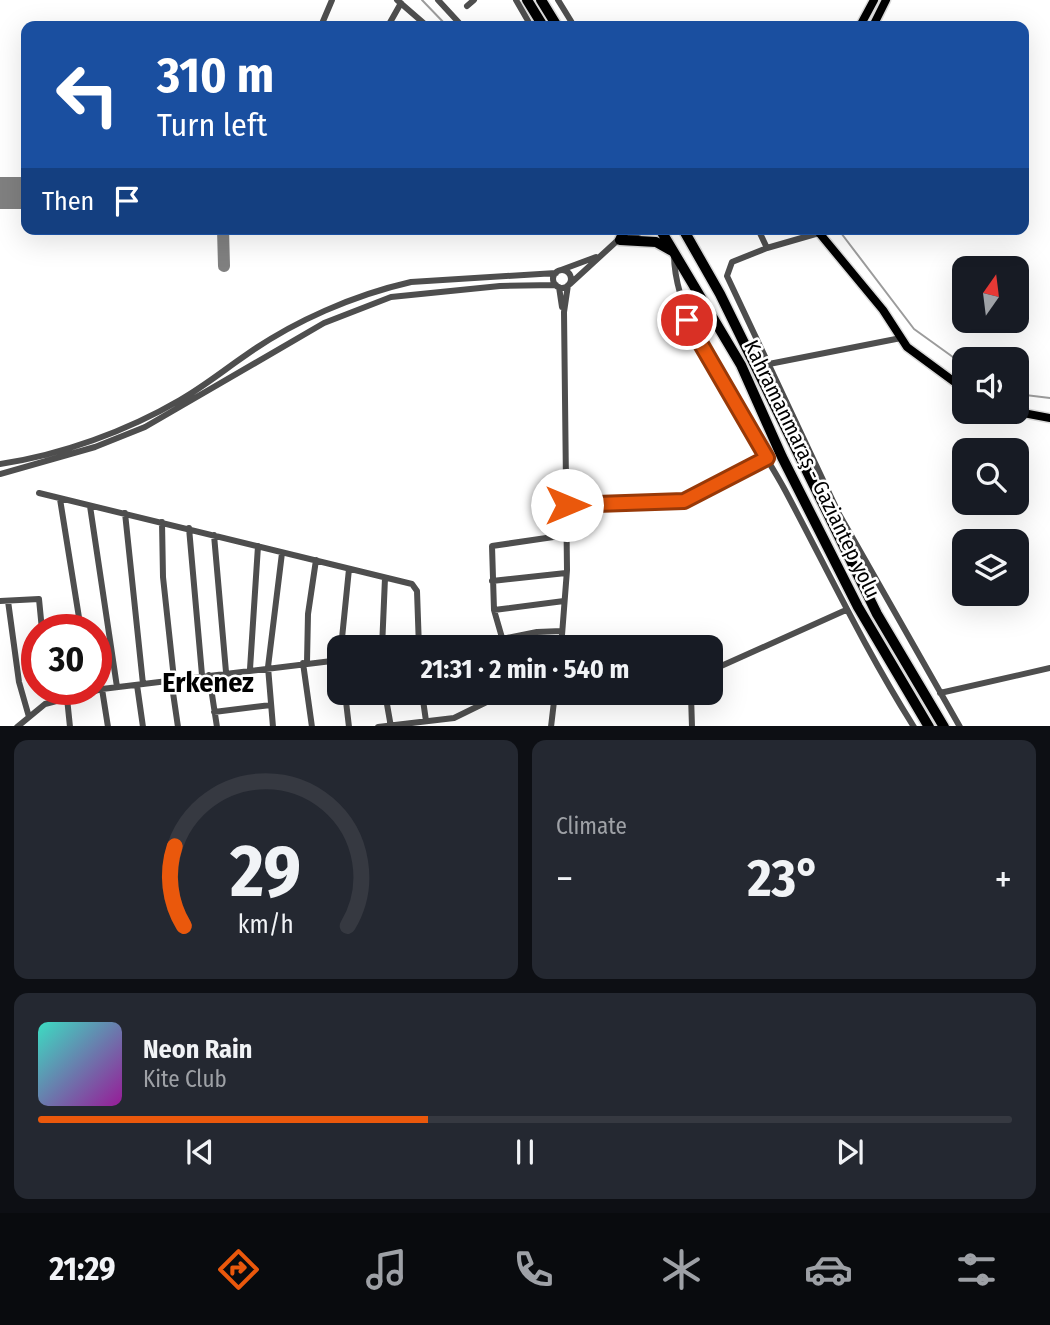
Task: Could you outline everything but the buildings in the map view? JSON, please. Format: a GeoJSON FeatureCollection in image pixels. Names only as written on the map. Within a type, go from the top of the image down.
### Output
{"type":"FeatureCollection","features":[{"type":"Feature","properties":{"kind":"highway"},"geometry":{"type":"LineString","coordinates":[[527,0],[540,21]]}},
{"type":"Feature","properties":{"kind":"highway"},"geometry":{"type":"LineString","coordinates":[[541,0],[554,21]]}},
{"type":"Feature","properties":{"kind":"highway"},"geometry":{"type":"LineString","coordinates":[[620,240],[624,235]]}},
{"type":"Feature","properties":{"kind":"highway","name":"Kahramanmaraş - Gaziantep yolu"},"geometry":{"type":"LineString","coordinates":[[664,235],[741,365],[782,457],[858,607],[929,726]]}},
{"type":"Feature","properties":{"kind":"highway","name":"Kahramanmaraş - Gaziantep yolu"},"geometry":{"type":"LineString","coordinates":[[686,235],[720,294],[877,614],[944,726]]}},
{"type":"Feature","properties":{"kind":"highway"},"geometry":{"type":"LineString","coordinates":[[620,240],[656,242],[674,253]]}},
{"type":"Feature","properties":{"kind":"main road"},"geometry":{"type":"LineString","coordinates":[[863,21],[874,0]]}},
{"type":"Feature","properties":{"kind":"main road"},"geometry":{"type":"LineString","coordinates":[[876,21],[886,0]]}},
{"type":"Feature","properties":{"kind":"main road"},"geometry":{"type":"LineString","coordinates":[[820,235],[883,310],[901,338],[928,365],[952,381]]}},
{"type":"Feature","properties":{"kind":"main road"},"geometry":{"type":"LineString","coordinates":[[1029,414],[1050,418]]}},
{"type":"Feature","properties":{"kind":"street"},"geometry":{"type":"LineString","coordinates":[[323,21],[332,0]]}},
{"type":"Feature","properties":{"kind":"street"},"geometry":{"type":"LineString","coordinates":[[438,0],[457,21]]}},
{"type":"Feature","properties":{"kind":"street"},"geometry":{"type":"LineString","coordinates":[[467,6],[474,0]]}},
{"type":"Feature","properties":{"kind":"street"},"geometry":{"type":"LineString","coordinates":[[516,0],[528,21]]}},
{"type":"Feature","properties":{"kind":"street"},"geometry":{"type":"LineString","coordinates":[[558,0],[571,21]]}},
{"type":"Feature","properties":{"kind":"street"},"geometry":{"type":"LineString","coordinates":[[390,21],[399,2],[420,21]]}},
{"type":"Feature","properties":{"kind":"street"},"geometry":{"type":"LineString","coordinates":[[0,474],[95,447],[145,427],[187,406],[248,365],[334,318],[391,297],[462,288],[569,285],[598,257],[620,240],[633,235]]}},
{"type":"Feature","properties":{"kind":"street"},"geometry":{"type":"LineString","coordinates":[[761,235],[767,248]]}},
{"type":"Feature","properties":{"kind":"street"},"geometry":{"type":"LineString","coordinates":[[805,235],[732,262],[726,272],[839,514],[960,726]]}},
{"type":"Feature","properties":{"kind":"street"},"geometry":{"type":"LineString","coordinates":[[674,253],[674,271],[687,320],[767,458],[846,610],[914,726]]}},
{"type":"Feature","properties":{"kind":"street"},"geometry":{"type":"LineString","coordinates":[[0,464],[73,446],[142,421],[182,399],[243,357],[319,314],[390,287],[411,282],[558,271],[598,257]]}},
{"type":"Feature","properties":{"kind":"street"},"geometry":{"type":"LineString","coordinates":[[558,271],[570,275],[564,312],[567,535],[562,635]]}},
{"type":"Feature","properties":{"kind":"street"},"geometry":{"type":"LineString","coordinates":[[558,271],[554,277],[564,312]]}},
{"type":"Feature","properties":{"kind":"street"},"geometry":{"type":"LineString","coordinates":[[769,364],[901,338]]}},
{"type":"Feature","properties":{"kind":"street"},"geometry":{"type":"LineString","coordinates":[[243,357],[248,365]]}},
{"type":"Feature","properties":{"kind":"street"},"geometry":{"type":"LineString","coordinates":[[567,505],[684,501],[767,458]]}},
{"type":"Feature","properties":{"kind":"street"},"geometry":{"type":"LineString","coordinates":[[39,493],[412,584],[417,591],[419,635]]}},
{"type":"Feature","properties":{"kind":"street"},"geometry":{"type":"LineString","coordinates":[[60,499],[78,614]]}},
{"type":"Feature","properties":{"kind":"street"},"geometry":{"type":"LineString","coordinates":[[90,506],[117,687]]}},
{"type":"Feature","properties":{"kind":"street"},"geometry":{"type":"LineString","coordinates":[[125,513],[143,726]]}},
{"type":"Feature","properties":{"kind":"street"},"geometry":{"type":"LineString","coordinates":[[162,522],[163,577],[178,726]]}},
{"type":"Feature","properties":{"kind":"street"},"geometry":{"type":"LineString","coordinates":[[189,528],[205,675],[216,726]]}},
{"type":"Feature","properties":{"kind":"street"},"geometry":{"type":"LineString","coordinates":[[214,535],[226,673]]}},
{"type":"Feature","properties":{"kind":"street"},"geometry":{"type":"LineString","coordinates":[[501,635],[494,610],[492,546],[567,535]]}},
{"type":"Feature","properties":{"kind":"street"},"geometry":{"type":"LineString","coordinates":[[250,669],[258,546]]}},
{"type":"Feature","properties":{"kind":"street"},"geometry":{"type":"LineString","coordinates":[[273,726],[268,667],[282,552]]}},
{"type":"Feature","properties":{"kind":"street"},"geometry":{"type":"LineString","coordinates":[[312,726],[305,663],[308,614],[316,560]]}},
{"type":"Feature","properties":{"kind":"street"},"geometry":{"type":"LineString","coordinates":[[342,635],[349,569]]}},
{"type":"Feature","properties":{"kind":"street"},"geometry":{"type":"LineString","coordinates":[[492,581],[566,573]]}},
{"type":"Feature","properties":{"kind":"street"},"geometry":{"type":"LineString","coordinates":[[383,635],[385,578]]}},
{"type":"Feature","properties":{"kind":"street"},"geometry":{"type":"LineString","coordinates":[[29,718],[19,682],[4,601],[39,599],[40,614]]}},
{"type":"Feature","properties":{"kind":"street"},"geometry":{"type":"LineString","coordinates":[[494,610],[564,601]]}},
{"type":"Feature","properties":{"kind":"street"},"geometry":{"type":"LineString","coordinates":[[723,665],[846,610]]}},
{"type":"Feature","properties":{"kind":"street"},"geometry":{"type":"LineString","coordinates":[[522,635],[562,631]]}},
{"type":"Feature","properties":{"kind":"street"},"geometry":{"type":"LineString","coordinates":[[112,688],[327,661]]}},
{"type":"Feature","properties":{"kind":"street"},"geometry":{"type":"LineString","coordinates":[[940,693],[1050,668]]}},
{"type":"Feature","properties":{"kind":"street"},"geometry":{"type":"LineString","coordinates":[[17,726],[44,705]]}},
{"type":"Feature","properties":{"kind":"street"},"geometry":{"type":"LineString","coordinates":[[68,705],[70,726]]}},
{"type":"Feature","properties":{"kind":"street"},"geometry":{"type":"LineString","coordinates":[[105,705],[108,726]]}},
{"type":"Feature","properties":{"kind":"street"},"geometry":{"type":"LineString","coordinates":[[214,712],[271,705]]}},
{"type":"Feature","properties":{"kind":"street"},"geometry":{"type":"LineString","coordinates":[[346,705],[349,726]]}},
{"type":"Feature","properties":{"kind":"street"},"geometry":{"type":"LineString","coordinates":[[387,705],[391,726]]}},
{"type":"Feature","properties":{"kind":"street"},"geometry":{"type":"LineString","coordinates":[[424,705],[426,722]]}},
{"type":"Feature","properties":{"kind":"street"},"geometry":{"type":"LineString","coordinates":[[378,726],[454,718],[481,705]]}},
{"type":"Feature","properties":{"kind":"street"},"geometry":{"type":"LineString","coordinates":[[551,726],[554,705]]}},
{"type":"Feature","properties":{"kind":"street"},"geometry":{"type":"LineString","coordinates":[[691,705],[692,726]]}},
{"type":"Feature","properties":{"kind":"waterway"},"geometry":{"type":"LineString","coordinates":[[422,0],[442,21]]}},
{"type":"Feature","properties":{"kind":"waterway"},"geometry":{"type":"LineString","coordinates":[[843,235],[914,329],[952,356]]}},
{"type":"Feature","properties":{"kind":"waterway"},"geometry":{"type":"LineString","coordinates":[[1029,395],[1050,398]]}},
{"type":"Feature","properties":{"kind":"taxiway"},"geometry":{"type":"LineString","coordinates":[[223,235],[224,266]]}},
{"type":"Feature","properties":{"kind":"runway"},"geometry":{"type":"LineString","coordinates":[[0,193],[21,193]]}},
{"type":"Feature","properties":{"kind":"district","name":"Erkenez"},"geometry":{"type":"Point","coordinates":[208,682]}},
{"type":"Feature","properties":{"kind":"route"},"geometry":{"type":"LineString","coordinates":[[567,505],[684,501],[767,458],[687,320]]}}]}
